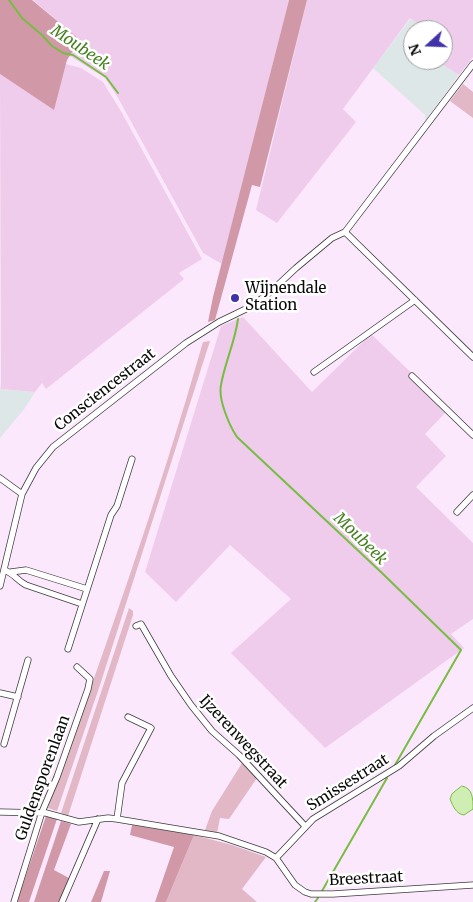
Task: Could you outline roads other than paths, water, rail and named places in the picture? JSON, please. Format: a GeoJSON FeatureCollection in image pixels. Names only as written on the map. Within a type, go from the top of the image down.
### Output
{"type":"FeatureCollection","features":[{"type":"Feature","properties":{"kind":"street"},"geometry":{"type":"LineString","coordinates":[[473,64],[345,232],[473,357]]}},
{"type":"Feature","properties":{"kind":"street","name":"Consciencestraat"},"geometry":{"type":"LineString","coordinates":[[0,586],[22,494],[36,468],[53,447],[186,343],[267,295],[332,238],[345,232]]}},
{"type":"Feature","properties":{"kind":"street"},"geometry":{"type":"LineString","coordinates":[[314,372],[415,300]]}},
{"type":"Feature","properties":{"kind":"street"},"geometry":{"type":"LineString","coordinates":[[412,376],[473,435]]}},
{"type":"Feature","properties":{"kind":"street"},"geometry":{"type":"LineString","coordinates":[[68,649],[111,515],[117,506],[132,459]]}},
{"type":"Feature","properties":{"kind":"street"},"geometry":{"type":"LineString","coordinates":[[0,478],[22,494]]}},
{"type":"Feature","properties":{"kind":"street"},"geometry":{"type":"LineString","coordinates":[[457,512],[473,495]]}},
{"type":"Feature","properties":{"kind":"street"},"geometry":{"type":"LineString","coordinates":[[4,570],[11,572],[26,570],[87,589]]}},
{"type":"Feature","properties":{"kind":"street"},"geometry":{"type":"LineString","coordinates":[[11,572],[18,581],[26,585],[82,604]]}},
{"type":"Feature","properties":{"kind":"street","name":"Ijzerenwegstraat"},"geometry":{"type":"LineString","coordinates":[[136,626],[141,624],[180,691],[212,731],[239,755],[305,826]]}},
{"type":"Feature","properties":{"kind":"street"},"geometry":{"type":"LineString","coordinates":[[4,744],[28,660]]}},
{"type":"Feature","properties":{"kind":"street","name":"Guldensporenlaan"},"geometry":{"type":"LineString","coordinates":[[14,902],[88,689],[90,679],[77,667]]}},
{"type":"Feature","properties":{"kind":"street"},"geometry":{"type":"LineString","coordinates":[[0,693],[18,697]]}},
{"type":"Feature","properties":{"kind":"street","name":"Smissestraat"},"geometry":{"type":"LineString","coordinates":[[276,858],[305,826],[399,766],[434,736],[473,708]]}},
{"type":"Feature","properties":{"kind":"street"},"geometry":{"type":"LineString","coordinates":[[117,819],[122,783],[151,728],[128,717]]}},
{"type":"Feature","properties":{"kind":"street"},"geometry":{"type":"LineString","coordinates":[[0,812],[44,812],[79,822],[117,819],[219,836],[266,852],[276,858]]}},
{"type":"Feature","properties":{"kind":"street"},"geometry":{"type":"LineString","coordinates":[[62,902],[98,819]]}},
{"type":"Feature","properties":{"kind":"street","name":"Breestraat"},"geometry":{"type":"LineString","coordinates":[[276,858],[296,885],[311,894],[473,885]]}},
{"type":"Feature","properties":{"kind":"waterway","name":"Moubeek"},"geometry":{"type":"LineString","coordinates":[[9,0],[22,18],[52,46],[63,53],[73,55],[106,77],[118,93]]}},
{"type":"Feature","properties":{"kind":"waterway","name":"Moubeek"},"geometry":{"type":"LineString","coordinates":[[238,319],[220,391],[225,412],[237,437],[461,650],[395,765]]}},
{"type":"Feature","properties":{"kind":"waterway","name":"Moubeek"},"geometry":{"type":"LineString","coordinates":[[322,891],[387,778]]}},
{"type":"Feature","properties":{"kind":"waterway","name":"Moubeek"},"geometry":{"type":"LineString","coordinates":[[315,902],[318,898]]}},
{"type":"Feature","properties":{"kind":"place","name":"Wijnendale Station"},"geometry":{"type":"Point","coordinates":[235,298]}}]}
